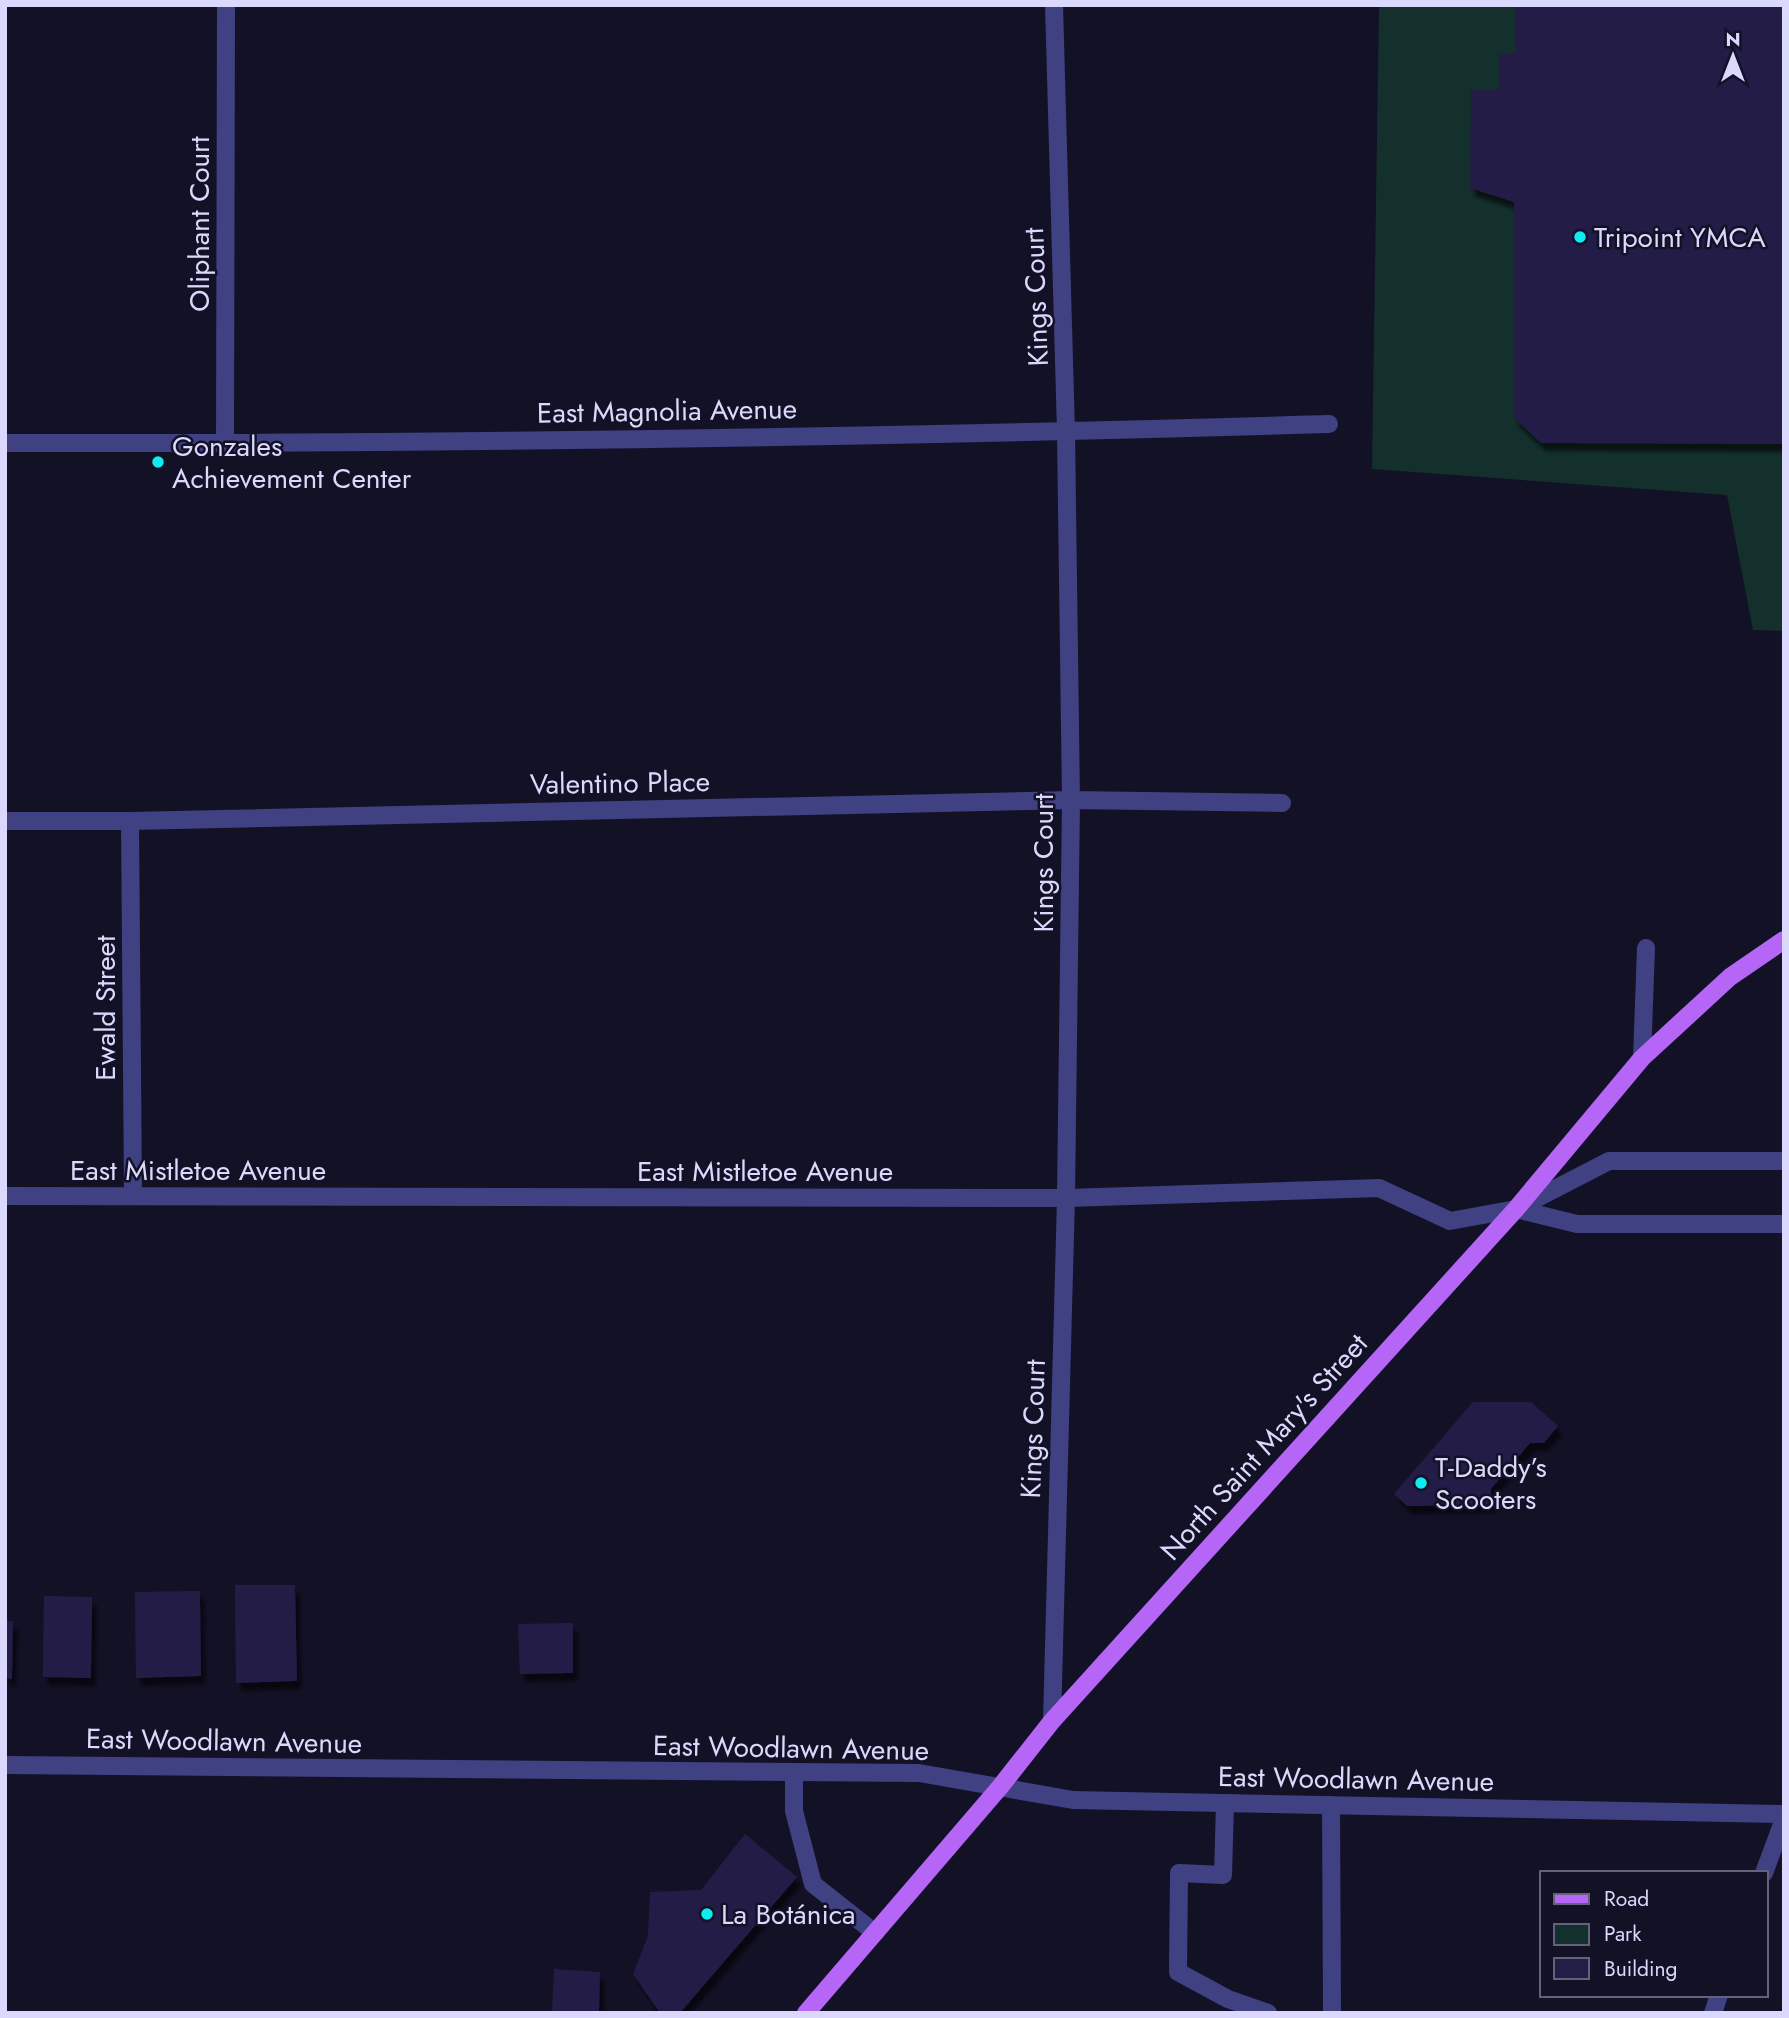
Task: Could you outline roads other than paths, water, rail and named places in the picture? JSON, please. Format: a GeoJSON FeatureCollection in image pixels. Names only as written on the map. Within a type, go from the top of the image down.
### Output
{"type":"FeatureCollection","features":[{"type":"Feature","properties":{"kind":"main road","name":"North Saint Mary's Street"},"geometry":{"type":"LineString","coordinates":[[806,2013],[1000,1787],[1052,1721],[1516,1209],[1642,1058],[1730,977],[1784,940]]}},
{"type":"Feature","properties":{"kind":"street","name":"Oliphant Court"},"geometry":{"type":"LineString","coordinates":[[225,443],[226,5]]}},
{"type":"Feature","properties":{"kind":"street","name":"Kings Court"},"geometry":{"type":"LineString","coordinates":[[1052,1721],[1066,1198],[1070,800],[1066,432],[1054,5]]}},
{"type":"Feature","properties":{"kind":"street","name":"East Magnolia Avenue"},"geometry":{"type":"LineString","coordinates":[[5,443],[225,443],[1066,432],[1329,424]]}},
{"type":"Feature","properties":{"kind":"street","name":"Valentino Place"},"geometry":{"type":"LineString","coordinates":[[5,821],[131,821],[1070,800],[1282,803]]}},
{"type":"Feature","properties":{"kind":"street","name":"Ewald Street"},"geometry":{"type":"LineString","coordinates":[[131,821],[133,1195]]}},
{"type":"Feature","properties":{"kind":"street"},"geometry":{"type":"LineString","coordinates":[[1642,1058],[1646,948]]}},
{"type":"Feature","properties":{"kind":"street"},"geometry":{"type":"LineString","coordinates":[[1516,1209],[1609,1161],[1784,1161]]}},
{"type":"Feature","properties":{"kind":"street","name":"East Mistletoe Avenue"},"geometry":{"type":"LineString","coordinates":[[5,1196],[1066,1198],[1379,1188],[1450,1221],[1516,1209]]}},
{"type":"Feature","properties":{"kind":"street"},"geometry":{"type":"LineString","coordinates":[[1516,1209],[1577,1224],[1784,1224]]}},
{"type":"Feature","properties":{"kind":"street","name":"East Woodlawn Avenue"},"geometry":{"type":"LineString","coordinates":[[5,1765],[919,1773],[1073,1800],[1784,1816]]}},
{"type":"Feature","properties":{"kind":"street"},"geometry":{"type":"LineString","coordinates":[[794,1772],[794,1811],[813,1885],[875,1933]]}},
{"type":"Feature","properties":{"kind":"street"},"geometry":{"type":"LineString","coordinates":[[1225,1803],[1223,1875],[1179,1873],[1178,1972],[1228,1999],[1268,2013]]}},
{"type":"Feature","properties":{"kind":"street"},"geometry":{"type":"LineString","coordinates":[[1331,1805],[1332,2013]]}},
{"type":"Feature","properties":{"kind":"street"},"geometry":{"type":"LineString","coordinates":[[1765,1871],[1784,1816]]}},
{"type":"Feature","properties":{"kind":"place","name":"Tripoint YMCA"},"geometry":{"type":"Point","coordinates":[1580,237]}},
{"type":"Feature","properties":{"kind":"place","name":"Gonzales Achievement Center"},"geometry":{"type":"Point","coordinates":[158,462]}},
{"type":"Feature","properties":{"kind":"place","name":"T-Daddy’s Scooters"},"geometry":{"type":"Point","coordinates":[1421,1483]}},
{"type":"Feature","properties":{"kind":"place","name":"La Botánica"},"geometry":{"type":"Point","coordinates":[707,1914]}}]}
